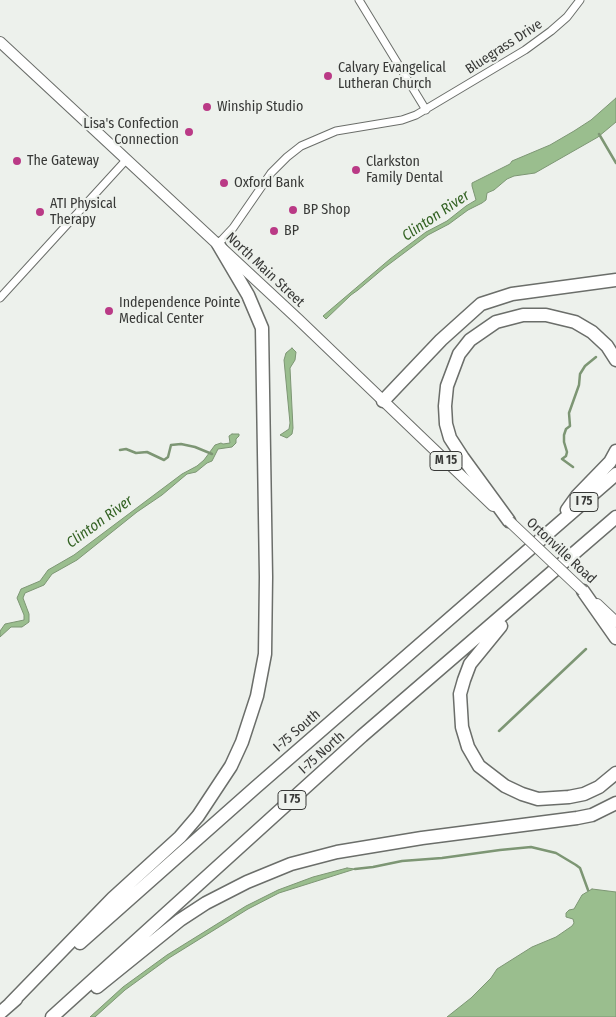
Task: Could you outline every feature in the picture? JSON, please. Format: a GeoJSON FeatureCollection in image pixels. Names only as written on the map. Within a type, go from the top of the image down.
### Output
{"type":"FeatureCollection","features":[{"type":"Feature","properties":{"kind":"highway"},"geometry":{"type":"LineString","coordinates":[[5,1009],[113,898],[180,837],[198,816],[230,766],[242,742],[257,696],[265,654],[266,577],[262,328],[248,295],[218,244]]}},
{"type":"Feature","properties":{"kind":"highway"},"geometry":{"type":"LineString","coordinates":[[383,402],[441,340],[481,304],[512,294],[616,280]]}},
{"type":"Feature","properties":{"kind":"highway"},"geometry":{"type":"LineString","coordinates":[[509,521],[450,438],[446,424],[447,386],[459,354],[470,340],[496,322],[523,315],[546,315],[575,322],[592,332],[607,346],[616,360]]}},
{"type":"Feature","properties":{"kind":"highway"},"geometry":{"type":"LineString","coordinates":[[552,530],[577,496],[610,462],[616,451]]}},
{"type":"Feature","properties":{"kind":"highway","name":"I-75 South"},"geometry":{"type":"LineString","coordinates":[[5,1009],[256,787],[616,474]]}},
{"type":"Feature","properties":{"kind":"highway","name":"I-75 North"},"geometry":{"type":"LineString","coordinates":[[57,1013],[362,736],[616,517]]}},
{"type":"Feature","properties":{"kind":"highway"},"geometry":{"type":"LineString","coordinates":[[583,591],[616,638]]}},
{"type":"Feature","properties":{"kind":"highway"},"geometry":{"type":"LineString","coordinates":[[526,596],[470,664],[460,694],[462,727],[468,747],[479,766],[493,778],[522,794],[538,799],[584,794],[599,787],[616,773]]}},
{"type":"Feature","properties":{"kind":"highway"},"geometry":{"type":"LineString","coordinates":[[57,1013],[74,1005],[180,920],[206,903],[247,882],[291,864],[337,852],[432,837],[577,818],[592,814],[616,803]]}},
{"type":"Feature","properties":{"kind":"main road","name":"North Main Street"},"geometry":{"type":"LineString","coordinates":[[0,42],[218,244],[509,521]]}},
{"type":"Feature","properties":{"kind":"main road","name":"Ortonville Road"},"geometry":{"type":"LineString","coordinates":[[509,521],[616,622]]}},
{"type":"Feature","properties":{"kind":"street"},"geometry":{"type":"LineString","coordinates":[[359,0],[426,110]]}},
{"type":"Feature","properties":{"kind":"street","name":"Bluegrass Drive"},"geometry":{"type":"LineString","coordinates":[[218,244],[234,228],[271,174],[287,157],[301,146],[336,131],[402,120],[426,110],[532,46],[567,17],[580,0]]}},
{"type":"Feature","properties":{"kind":"street"},"geometry":{"type":"LineString","coordinates":[[0,298],[127,159]]}},
{"type":"Feature","properties":{"kind":"shaded area"},"geometry":{"type":"Polygon","coordinates":[[[616,98],[616,122],[598,137],[535,173],[507,179],[494,190],[487,193],[486,200],[482,203],[428,235],[351,295],[326,319],[323,316],[390,259],[426,232],[447,221],[476,200],[472,183],[510,164],[512,161],[550,145],[574,131],[591,120],[616,98]]]}},
{"type":"Feature","properties":{"kind":"shaded area"},"geometry":{"type":"Polygon","coordinates":[[[292,348],[296,352],[295,360],[290,368],[293,428],[292,434],[287,438],[280,435],[289,429],[290,423],[284,360],[286,353],[292,348]]]}},
{"type":"Feature","properties":{"kind":"shaded area"},"geometry":{"type":"Polygon","coordinates":[[[239,434],[239,436],[232,447],[218,449],[212,461],[196,472],[187,474],[77,560],[52,574],[44,585],[25,593],[23,598],[29,614],[29,622],[22,627],[11,627],[0,637],[0,631],[5,624],[24,620],[24,615],[17,598],[21,589],[40,581],[48,570],[74,555],[182,474],[197,466],[215,445],[230,443],[229,436],[239,434]]]}},
{"type":"Feature","properties":{"kind":"shaded area"},"geometry":{"type":"Polygon","coordinates":[[[347,868],[355,869],[279,893],[248,909],[169,958],[125,990],[95,1017],[90,1017],[123,987],[167,955],[246,906],[278,890],[313,877],[347,868]]]}},
{"type":"Feature","properties":{"kind":"shaded area"},"geometry":{"type":"Polygon","coordinates":[[[592,889],[616,892],[616,1017],[447,1017],[471,998],[491,978],[497,969],[532,947],[556,937],[572,926],[574,923],[573,919],[566,917],[566,913],[574,909],[582,895],[592,889]]]}},
{"type":"Feature","properties":{"kind":"waterway"},"geometry":{"type":"LineString","coordinates":[[599,134],[616,163]]}},
{"type":"Feature","properties":{"kind":"waterway"},"geometry":{"type":"LineString","coordinates":[[573,467],[562,459],[566,456],[567,452],[564,435],[566,429],[570,426],[569,413],[579,385],[580,374],[585,366],[596,357]]}},
{"type":"Feature","properties":{"kind":"waterway"},"geometry":{"type":"LineString","coordinates":[[120,450],[126,449],[136,453],[147,452],[164,460],[168,457],[171,445],[181,444],[212,454]]}},
{"type":"Feature","properties":{"kind":"waterway"},"geometry":{"type":"LineString","coordinates":[[499,731],[586,649]]}},
{"type":"Feature","properties":{"kind":"waterway"},"geometry":{"type":"LineString","coordinates":[[355,869],[402,861],[531,847],[556,853],[580,868],[588,890]]}},
{"type":"Feature","properties":{"kind":"place","name":"Calvary Evangelical Lutheran Church"},"geometry":{"type":"Point","coordinates":[328,76]}},
{"type":"Feature","properties":{"kind":"place","name":"Winship Studio"},"geometry":{"type":"Point","coordinates":[207,107]}},
{"type":"Feature","properties":{"kind":"place","name":"Lisa's Confection Connection"},"geometry":{"type":"Point","coordinates":[189,132]}},
{"type":"Feature","properties":{"kind":"place","name":"The Gateway"},"geometry":{"type":"Point","coordinates":[17,161]}},
{"type":"Feature","properties":{"kind":"place","name":"Clarkston Family Dental"},"geometry":{"type":"Point","coordinates":[356,170]}},
{"type":"Feature","properties":{"kind":"place","name":"Oxford Bank"},"geometry":{"type":"Point","coordinates":[224,183]}},
{"type":"Feature","properties":{"kind":"place","name":"BP Shop"},"geometry":{"type":"Point","coordinates":[293,210]}},
{"type":"Feature","properties":{"kind":"place","name":"ATI Physical Therapy"},"geometry":{"type":"Point","coordinates":[40,212]}},
{"type":"Feature","properties":{"kind":"place","name":"BP"},"geometry":{"type":"Point","coordinates":[274,231]}},
{"type":"Feature","properties":{"kind":"place","name":"Independence Pointe Medical Center"},"geometry":{"type":"Point","coordinates":[109,311]}},
{"type":"Feature","properties":{"kind":"water label","name":"Clinton River"},"geometry":{"type":"Point","coordinates":[436,216]}},
{"type":"Feature","properties":{"kind":"water label","name":"Clinton River"},"geometry":{"type":"Point","coordinates":[100,522]}}]}
